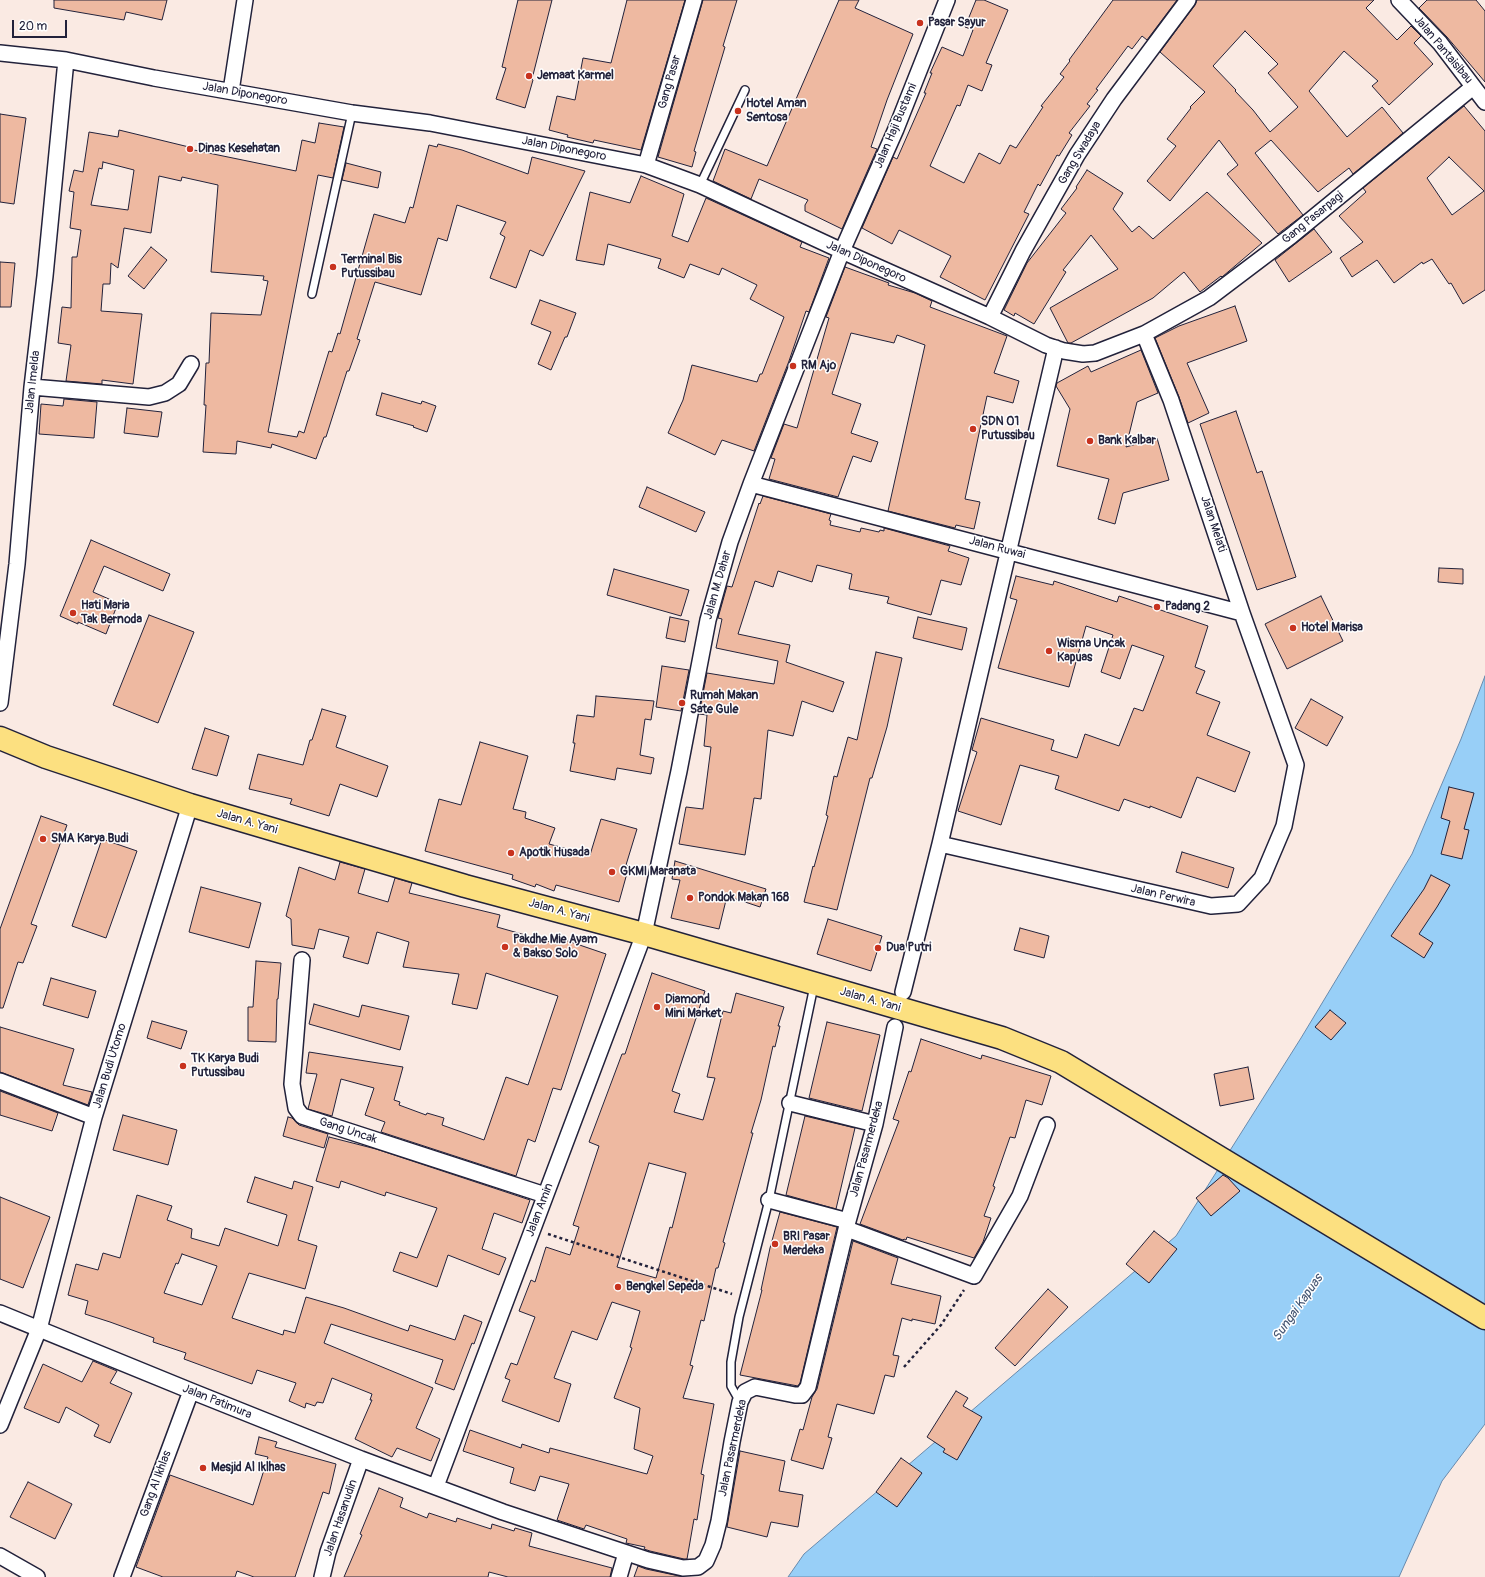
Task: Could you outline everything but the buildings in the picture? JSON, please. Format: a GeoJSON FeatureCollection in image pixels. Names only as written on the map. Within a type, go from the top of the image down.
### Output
{"type":"FeatureCollection","features":[{"type":"Feature","properties":{"kind":"highway","name":"Jalan A. Yani"},"geometry":{"type":"LineString","coordinates":[[0,738],[46,757],[190,805],[465,886],[644,934],[1002,1038],[1061,1062],[1485,1318]]}},
{"type":"Feature","properties":{"kind":"street"},"geometry":{"type":"LineString","coordinates":[[231,91],[245,0]]}},
{"type":"Feature","properties":{"kind":"street","name":"Gang Pasar"},"geometry":{"type":"LineString","coordinates":[[646,165],[694,0]]}},
{"type":"Feature","properties":{"kind":"street","name":"Jalan Haji Bustami"},"geometry":{"type":"LineString","coordinates":[[842,251],[896,129],[947,0]]}},
{"type":"Feature","properties":{"kind":"street","name":"Gang Swadaya"},"geometry":{"type":"LineString","coordinates":[[990,317],[1023,251],[1077,155],[1114,99],[1188,0]]}},
{"type":"Feature","properties":{"kind":"street","name":"Jalan Pantaisibau"},"geometry":{"type":"LineString","coordinates":[[1399,0],[1440,43],[1485,102]]}},
{"type":"Feature","properties":{"kind":"street","name":"Jalan Diponegoro"},"geometry":{"type":"LineString","coordinates":[[0,53],[66,60],[154,78],[352,113],[430,123],[646,165],[700,185],[842,251],[990,317],[1046,345],[1076,353],[1095,353],[1144,334]]}},
{"type":"Feature","properties":{"kind":"street","name":"Jalan Imelda"},"geometry":{"type":"LineString","coordinates":[[0,703],[17,564],[32,387],[46,269],[66,60]]}},
{"type":"Feature","properties":{"kind":"street","name":"Gang Pasarpagi"},"geometry":{"type":"LineString","coordinates":[[1144,334],[1216,293],[1297,231],[1473,87]]}},
{"type":"Feature","properties":{"kind":"street","name":"Jalan M. Dahar"},"geometry":{"type":"LineString","coordinates":[[644,934],[679,771],[708,620],[730,542],[751,484],[842,251]]}},
{"type":"Feature","properties":{"kind":"street","name":"Jalan Melati"},"geometry":{"type":"LineString","coordinates":[[1144,334],[1171,400],[1242,613],[1296,765]]}},
{"type":"Feature","properties":{"kind":"street"},"geometry":{"type":"LineString","coordinates":[[903,992],[940,844],[1056,348]]}},
{"type":"Feature","properties":{"kind":"street"},"geometry":{"type":"LineString","coordinates":[[32,387],[149,397],[165,393],[179,384],[191,364]]}},
{"type":"Feature","properties":{"kind":"street","name":"Jalan Ruwai"},"geometry":{"type":"LineString","coordinates":[[751,484],[1242,613]]}},
{"type":"Feature","properties":{"kind":"street","name":"Jalan Perwira"},"geometry":{"type":"LineString","coordinates":[[940,844],[1191,902],[1211,906],[1238,904],[1262,878],[1284,826],[1296,765]]}},
{"type":"Feature","properties":{"kind":"street","name":"Jalan Budi Utomo"},"geometry":{"type":"LineString","coordinates":[[0,1426],[39,1330],[94,1117],[190,805]]}},
{"type":"Feature","properties":{"kind":"street","name":"Jalan Amin"},"geometry":{"type":"LineString","coordinates":[[436,1486],[644,934]]}},
{"type":"Feature","properties":{"kind":"street","name":"Gang Uncak"},"geometry":{"type":"LineString","coordinates":[[302,960],[292,1084],[296,1108],[302,1116],[545,1195]]}},
{"type":"Feature","properties":{"kind":"street","name":"Jalan Pasarmerdeka"},"geometry":{"type":"LineString","coordinates":[[436,1486],[503,1512],[626,1553],[683,1568],[698,1567],[706,1562],[719,1521],[740,1402],[746,1392],[755,1387],[795,1396],[802,1395],[808,1387],[847,1225],[875,1124],[895,1027]]}},
{"type":"Feature","properties":{"kind":"street"},"geometry":{"type":"LineString","coordinates":[[0,1081],[94,1117]]}},
{"type":"Feature","properties":{"kind":"street"},"geometry":{"type":"LineString","coordinates":[[790,1103],[875,1124]]}},
{"type":"Feature","properties":{"kind":"street"},"geometry":{"type":"LineString","coordinates":[[769,1200],[847,1225],[974,1276],[1020,1196],[1047,1125]]}},
{"type":"Feature","properties":{"kind":"street","name":"Jalan Patimura"},"geometry":{"type":"LineString","coordinates":[[0,1313],[191,1392],[361,1459],[436,1486]]}},
{"type":"Feature","properties":{"kind":"street","name":"Gang Al Ikhlas"},"geometry":{"type":"LineString","coordinates":[[122,1577],[191,1392]]}},
{"type":"Feature","properties":{"kind":"street","name":"Jalan Hasanudin"},"geometry":{"type":"LineString","coordinates":[[322,1577],[328,1552],[361,1459]]}},
{"type":"Feature","properties":{"kind":"street"},"geometry":{"type":"LineString","coordinates":[[619,1577],[626,1553]]}},
{"type":"Feature","properties":{"kind":"street"},"geometry":{"type":"LineString","coordinates":[[0,1556],[37,1577]]}},
{"type":"Feature","properties":{"kind":"lane"},"geometry":{"type":"LineString","coordinates":[[700,185],[746,90]]}},
{"type":"Feature","properties":{"kind":"lane"},"geometry":{"type":"LineString","coordinates":[[312,294],[352,113]]}},
{"type":"Feature","properties":{"kind":"lane"},"geometry":{"type":"LineString","coordinates":[[740,1402],[731,1386],[731,1362],[743,1298],[769,1200],[814,984]]}},
{"type":"Feature","properties":{"kind":"path"},"geometry":{"type":"LineString","coordinates":[[533,1229],[743,1298]]}},
{"type":"Feature","properties":{"kind":"path"},"geometry":{"type":"LineString","coordinates":[[904,1367],[941,1324],[974,1276]]}},
{"type":"Feature","properties":{"kind":"water","name":"Sungai Kapuas"},"geometry":{"type":"Polygon","coordinates":[[[1485,676],[1485,1424],[1442,1481],[1399,1577],[788,1577],[804,1554],[1176,1236],[1301,1038],[1412,854],[1461,739],[1485,676]]]}},
{"type":"Feature","properties":{"kind":"place","name":"Pasar Sayur"},"geometry":{"type":"Point","coordinates":[920,23]}},
{"type":"Feature","properties":{"kind":"place","name":"Jemaat Karmel"},"geometry":{"type":"Point","coordinates":[529,76]}},
{"type":"Feature","properties":{"kind":"place","name":"Hotel Aman Sentosa"},"geometry":{"type":"Point","coordinates":[738,111]}},
{"type":"Feature","properties":{"kind":"place","name":"Dinas Kesehatan"},"geometry":{"type":"Point","coordinates":[190,149]}},
{"type":"Feature","properties":{"kind":"place","name":"Terminal Bis Putussibau"},"geometry":{"type":"Point","coordinates":[333,267]}},
{"type":"Feature","properties":{"kind":"place","name":"RM Ajo"},"geometry":{"type":"Point","coordinates":[793,366]}},
{"type":"Feature","properties":{"kind":"place","name":"SDN 01 Putussibau"},"geometry":{"type":"Point","coordinates":[973,429]}},
{"type":"Feature","properties":{"kind":"place","name":"Bank Kalbar"},"geometry":{"type":"Point","coordinates":[1090,441]}},
{"type":"Feature","properties":{"kind":"place","name":"Padang 2"},"geometry":{"type":"Point","coordinates":[1157,607]}},
{"type":"Feature","properties":{"kind":"place","name":"Hati Maria Tak Bernoda"},"geometry":{"type":"Point","coordinates":[73,613]}},
{"type":"Feature","properties":{"kind":"place","name":"Hotel Marisa"},"geometry":{"type":"Point","coordinates":[1293,628]}},
{"type":"Feature","properties":{"kind":"place","name":"Wisma Uncak Kapuas"},"geometry":{"type":"Point","coordinates":[1049,651]}},
{"type":"Feature","properties":{"kind":"place","name":"Rumah Makan Sate Gule"},"geometry":{"type":"Point","coordinates":[682,703]}},
{"type":"Feature","properties":{"kind":"place","name":"SMA Karya Budi"},"geometry":{"type":"Point","coordinates":[43,839]}},
{"type":"Feature","properties":{"kind":"place","name":"Apotik Husada"},"geometry":{"type":"Point","coordinates":[511,853]}},
{"type":"Feature","properties":{"kind":"place","name":"GKMI Maranata"},"geometry":{"type":"Point","coordinates":[612,872]}},
{"type":"Feature","properties":{"kind":"place","name":"Pondok Makan 168"},"geometry":{"type":"Point","coordinates":[690,898]}},
{"type":"Feature","properties":{"kind":"place","name":"Pakdhe Mie Ayam & Bakso Solo"},"geometry":{"type":"Point","coordinates":[505,947]}},
{"type":"Feature","properties":{"kind":"place","name":"Dua Putri"},"geometry":{"type":"Point","coordinates":[878,948]}},
{"type":"Feature","properties":{"kind":"place","name":"Diamond Mini Market"},"geometry":{"type":"Point","coordinates":[657,1007]}},
{"type":"Feature","properties":{"kind":"place","name":"TK Karya Budi Putussibau"},"geometry":{"type":"Point","coordinates":[183,1066]}},
{"type":"Feature","properties":{"kind":"place","name":"BRI Pasar Merdeka"},"geometry":{"type":"Point","coordinates":[775,1244]}},
{"type":"Feature","properties":{"kind":"place","name":"Bengkel Sepeda"},"geometry":{"type":"Point","coordinates":[618,1287]}},
{"type":"Feature","properties":{"kind":"place","name":"Mesjid Al Iklhas"},"geometry":{"type":"Point","coordinates":[203,1468]}}]}
